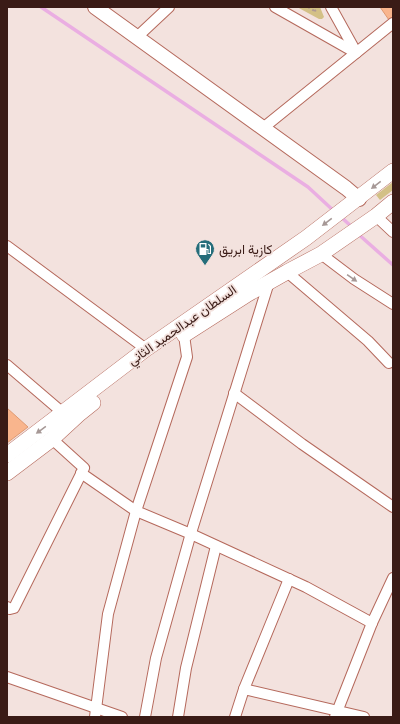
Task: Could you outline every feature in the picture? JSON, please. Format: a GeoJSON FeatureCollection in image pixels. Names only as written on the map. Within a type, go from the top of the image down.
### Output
{"type":"FeatureCollection","features":[{"type":"Feature","properties":{"kind":"main road"},"geometry":{"type":"LineString","coordinates":[[95,7],[346,188],[376,216]]}},
{"type":"Feature","properties":{"kind":"main road","name":"السلطان عبدالحميد الثاني"},"geometry":{"type":"LineString","coordinates":[[9,462],[63,413],[146,349],[306,238],[359,199],[393,171]]}},
{"type":"Feature","properties":{"kind":"main road"},"geometry":{"type":"LineString","coordinates":[[9,462],[52,439],[78,415],[158,352],[269,282],[321,254],[376,216],[393,202]]}},
{"type":"Feature","properties":{"kind":"main road"},"geometry":{"type":"LineString","coordinates":[[306,238],[321,254]]}},
{"type":"Feature","properties":{"kind":"street"},"geometry":{"type":"LineString","coordinates":[[137,37],[169,7]]}},
{"type":"Feature","properties":{"kind":"street"},"geometry":{"type":"LineString","coordinates":[[275,7],[356,53]]}},
{"type":"Feature","properties":{"kind":"street"},"geometry":{"type":"LineString","coordinates":[[330,7],[356,53]]}},
{"type":"Feature","properties":{"kind":"street"},"geometry":{"type":"LineString","coordinates":[[263,128],[393,23]]}},
{"type":"Feature","properties":{"kind":"street"},"geometry":{"type":"LineString","coordinates":[[376,216],[393,232]]}},
{"type":"Feature","properties":{"kind":"street"},"geometry":{"type":"LineString","coordinates":[[7,246],[146,349]]}},
{"type":"Feature","properties":{"kind":"street"},"geometry":{"type":"LineString","coordinates":[[321,254],[354,279],[393,304]]}},
{"type":"Feature","properties":{"kind":"street"},"geometry":{"type":"LineString","coordinates":[[287,272],[368,341],[389,363]]}},
{"type":"Feature","properties":{"kind":"street"},"geometry":{"type":"LineString","coordinates":[[144,717],[156,658],[191,534],[269,282]]}},
{"type":"Feature","properties":{"kind":"street"},"geometry":{"type":"LineString","coordinates":[[95,713],[108,614],[136,511],[187,357],[184,335]]}},
{"type":"Feature","properties":{"kind":"street"},"geometry":{"type":"LineString","coordinates":[[7,365],[63,413]]}},
{"type":"Feature","properties":{"kind":"street"},"geometry":{"type":"LineString","coordinates":[[234,393],[393,507]]}},
{"type":"Feature","properties":{"kind":"street"},"geometry":{"type":"LineString","coordinates":[[8,611],[14,608],[84,468],[52,439]]}},
{"type":"Feature","properties":{"kind":"street"},"geometry":{"type":"LineString","coordinates":[[81,473],[136,511],[191,534],[306,587],[372,623]]}},
{"type":"Feature","properties":{"kind":"street"},"geometry":{"type":"LineString","coordinates":[[178,717],[186,668],[216,546]]}},
{"type":"Feature","properties":{"kind":"street"},"geometry":{"type":"LineString","coordinates":[[336,714],[372,623],[393,578]]}},
{"type":"Feature","properties":{"kind":"street"},"geometry":{"type":"LineString","coordinates":[[235,717],[244,689],[289,579]]}},
{"type":"Feature","properties":{"kind":"street"},"geometry":{"type":"LineString","coordinates":[[7,677],[95,713],[122,717]]}},
{"type":"Feature","properties":{"kind":"street"},"geometry":{"type":"LineString","coordinates":[[244,689],[336,714],[364,717]]}},
{"type":"Feature","properties":{"kind":"path"},"geometry":{"type":"LineString","coordinates":[[308,7],[316,12],[313,7]]}},
{"type":"Feature","properties":{"kind":"shaded area"},"geometry":{"type":"Polygon","coordinates":[[[297,7],[320,7],[324,17],[319,19],[297,7]]]}},
{"type":"Feature","properties":{"kind":"shaded area"},"geometry":{"type":"Polygon","coordinates":[[[393,182],[393,190],[380,200],[376,195],[393,182]]]}},
{"type":"Feature","properties":{"kind":"building"},"geometry":{"type":"Polygon","coordinates":[[[380,7],[393,7],[393,17],[389,20],[380,7]]]}},
{"type":"Feature","properties":{"kind":"building"},"geometry":{"type":"Polygon","coordinates":[[[7,408],[28,427],[7,443],[7,408]]]}},
{"type":"Feature","properties":{"kind":"waterway"},"geometry":{"type":"LineString","coordinates":[[41,7],[308,187],[335,212]]}},
{"type":"Feature","properties":{"kind":"waterway"},"geometry":{"type":"LineString","coordinates":[[340,216],[353,228]]}},
{"type":"Feature","properties":{"kind":"waterway"},"geometry":{"type":"LineString","coordinates":[[357,233],[393,265]]}},
{"type":"Feature","properties":{"kind":"place","name":"كازية ابريق"},"geometry":{"type":"Point","coordinates":[205,266]}}]}
